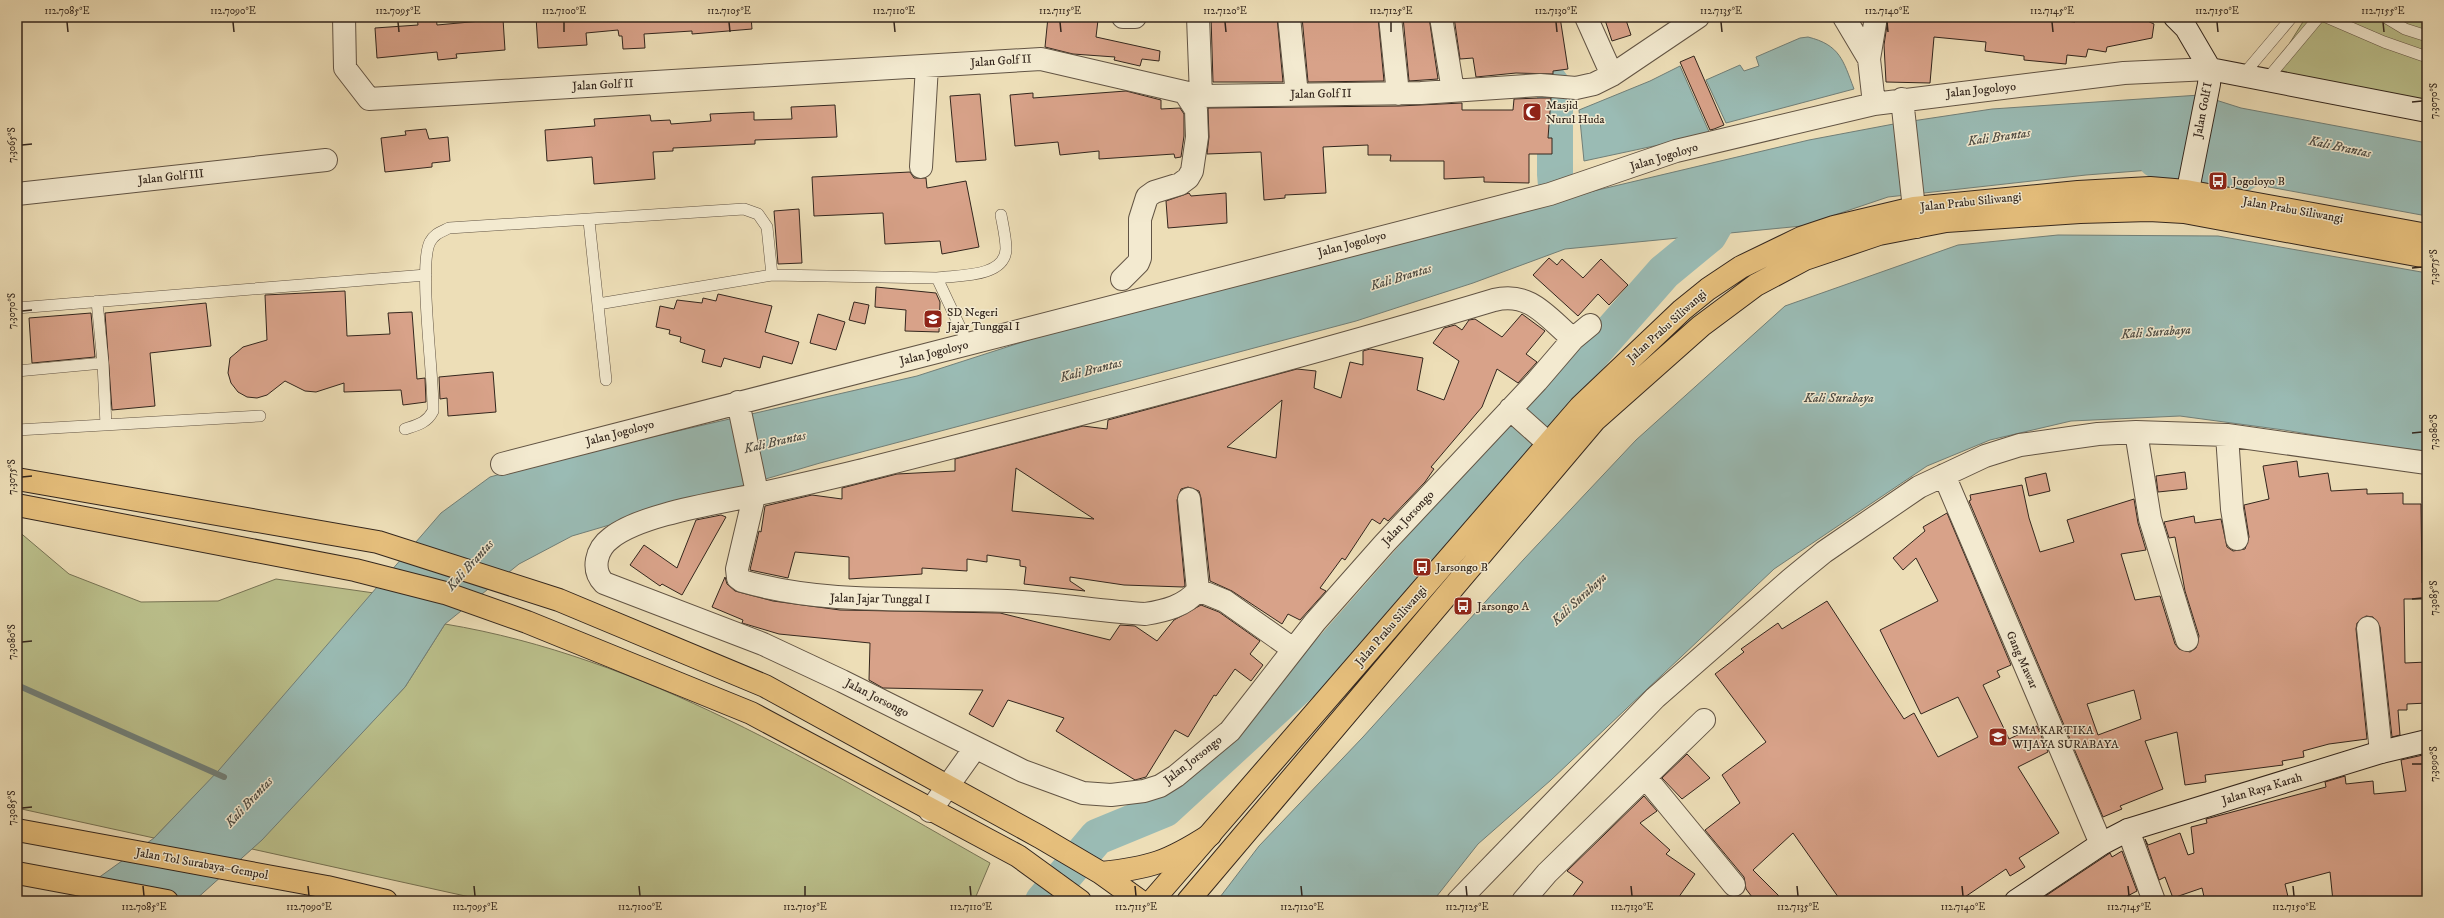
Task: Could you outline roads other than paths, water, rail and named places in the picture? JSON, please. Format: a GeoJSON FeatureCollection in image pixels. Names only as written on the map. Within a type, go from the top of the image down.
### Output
{"type":"FeatureCollection","features":[{"type":"Feature","properties":{"kind":"main road","name":"Jalan Prabu Siliwangi"},"geometry":{"type":"LineString","coordinates":[[1152,901],[1547,442],[1580,407],[1682,310],[1708,289],[1741,267],[1801,238],[1834,227],[1914,210],[2078,192],[2150,188],[2188,181],[2427,235]]}},
{"type":"Feature","properties":{"kind":"main road","name":"Jalan Prabu Siliwangi"},"geometry":{"type":"LineString","coordinates":[[1914,210],[1946,221],[2080,212],[2149,210],[2184,212],[2427,257]]}},
{"type":"Feature","properties":{"kind":"main road","name":"Jalan Prabu Siliwangi"},"geometry":{"type":"LineString","coordinates":[[1188,901],[1595,420],[1701,326],[1756,284],[1805,259],[1879,234],[1914,210]]}},
{"type":"Feature","properties":{"kind":"main road"},"geometry":{"type":"LineString","coordinates":[[17,479],[378,542],[559,600],[765,686],[1040,837],[1096,870],[1140,901]]}},
{"type":"Feature","properties":{"kind":"main road"},"geometry":{"type":"LineString","coordinates":[[17,505],[355,570],[445,593],[527,622],[751,713],[930,811],[1018,856],[1070,895]]}},
{"type":"Feature","properties":{"kind":"main road","name":"Jalan Tol Surabaya–Gempol"},"geometry":{"type":"LineString","coordinates":[[20,831],[327,887],[386,901]]}},
{"type":"Feature","properties":{"kind":"main road"},"geometry":{"type":"LineString","coordinates":[[1096,870],[1155,865],[1178,854],[1210,834]]}},
{"type":"Feature","properties":{"kind":"main road"},"geometry":{"type":"LineString","coordinates":[[17,873],[167,901]]}},
{"type":"Feature","properties":{"kind":"street","name":"Jalan Golf II"},"geometry":{"type":"LineString","coordinates":[[344,17],[345,68],[370,99],[1041,59],[1193,95],[1398,94],[1540,85],[1565,88],[1584,87],[1612,75],[1694,18]]}},
{"type":"Feature","properties":{"kind":"street"},"geometry":{"type":"LineString","coordinates":[[1123,17],[1135,17]]}},
{"type":"Feature","properties":{"kind":"street"},"geometry":{"type":"LineString","coordinates":[[1122,279],[1138,263],[1140,258],[1140,219],[1146,197],[1154,192],[1180,184],[1188,178],[1192,172],[1197,137],[1196,110],[1193,95],[1198,17]]}},
{"type":"Feature","properties":{"kind":"street"},"geometry":{"type":"LineString","coordinates":[[1289,17],[1297,95]]}},
{"type":"Feature","properties":{"kind":"street"},"geometry":{"type":"LineString","coordinates":[[1390,17],[1398,94]]}},
{"type":"Feature","properties":{"kind":"street"},"geometry":{"type":"LineString","coordinates":[[1441,17],[1453,91]]}},
{"type":"Feature","properties":{"kind":"street"},"geometry":{"type":"LineString","coordinates":[[1586,17],[1612,75]]}},
{"type":"Feature","properties":{"kind":"street"},"geometry":{"type":"LineString","coordinates":[[1844,17],[1869,59]]}},
{"type":"Feature","properties":{"kind":"street"},"geometry":{"type":"LineString","coordinates":[[1874,104],[1869,59],[1876,17]]}},
{"type":"Feature","properties":{"kind":"street","name":"Jalan Golf I"},"geometry":{"type":"LineString","coordinates":[[2175,17],[2186,28],[2210,76],[2188,181],[2184,212]]}},
{"type":"Feature","properties":{"kind":"street"},"geometry":{"type":"LineString","coordinates":[[921,167],[927,66]]}},
{"type":"Feature","properties":{"kind":"street","name":"Jalan Jogoloyo"},"geometry":{"type":"LineString","coordinates":[[502,464],[739,407],[968,344],[1558,191],[1676,151],[1874,104],[1903,108],[2124,73],[2210,76],[2243,75],[2427,111]]}},
{"type":"Feature","properties":{"kind":"street"},"geometry":{"type":"LineString","coordinates":[[1903,108],[1914,210]]}},
{"type":"Feature","properties":{"kind":"street","name":"Jalan Golf III"},"geometry":{"type":"LineString","coordinates":[[17,194],[326,160]]}},
{"type":"Feature","properties":{"kind":"street"},"geometry":{"type":"LineString","coordinates":[[756,491],[856,471],[1364,339],[1508,297],[1520,298],[1531,303],[1573,339]]}},
{"type":"Feature","properties":{"kind":"street","name":"Jalan Jorsongo"},"geometry":{"type":"LineString","coordinates":[[756,491],[688,508],[632,526],[611,537],[600,548],[596,568],[598,577],[604,583],[763,644],[1023,771],[1083,793],[1111,796],[1144,791],[1160,786],[1176,776],[1230,731],[1292,649],[1388,539],[1512,411],[1573,339],[1590,325]]}},
{"type":"Feature","properties":{"kind":"street","name":"Jalan Jajar Tunggal I"},"geometry":{"type":"LineString","coordinates":[[739,407],[756,491],[737,574],[742,581],[772,590],[848,599],[1006,601],[1145,614],[1162,611],[1176,606],[1191,598],[1198,590]]}},
{"type":"Feature","properties":{"kind":"street"},"geometry":{"type":"LineString","coordinates":[[1512,411],[1547,442]]}},
{"type":"Feature","properties":{"kind":"street"},"geometry":{"type":"LineString","coordinates":[[2136,432],[2150,519],[2186,640]]}},
{"type":"Feature","properties":{"kind":"street"},"geometry":{"type":"LineString","coordinates":[[1458,901],[1578,774],[1682,673],[1824,552],[1919,487],[1984,456],[2020,445],[2098,434],[2136,432],[2227,435],[2427,463]]}},
{"type":"Feature","properties":{"kind":"street"},"geometry":{"type":"LineString","coordinates":[[2227,435],[2232,508],[2237,539]]}},
{"type":"Feature","properties":{"kind":"street","name":"Gang Mawar"},"geometry":{"type":"LineString","coordinates":[[1944,475],[2101,844]]}},
{"type":"Feature","properties":{"kind":"street"},"geometry":{"type":"LineString","coordinates":[[1189,499],[1198,590],[1225,601],[1292,649]]}},
{"type":"Feature","properties":{"kind":"street"},"geometry":{"type":"LineString","coordinates":[[2368,628],[2381,752]]}},
{"type":"Feature","properties":{"kind":"street"},"geometry":{"type":"LineString","coordinates":[[1522,901],[1547,873],[1704,720]]}},
{"type":"Feature","properties":{"kind":"street","name":"Jalan Raya Karah"},"geometry":{"type":"LineString","coordinates":[[2016,901],[2101,844],[2128,830],[2381,752],[2427,741]]}},
{"type":"Feature","properties":{"kind":"street"},"geometry":{"type":"LineString","coordinates":[[930,811],[975,748]]}},
{"type":"Feature","properties":{"kind":"street"},"geometry":{"type":"LineString","coordinates":[[1646,778],[1734,885]]}},
{"type":"Feature","properties":{"kind":"street"},"geometry":{"type":"LineString","coordinates":[[2128,830],[2154,901]]}},
{"type":"Feature","properties":{"kind":"lane"},"geometry":{"type":"LineString","coordinates":[[2243,75],[2292,17]]}},
{"type":"Feature","properties":{"kind":"lane"},"geometry":{"type":"LineString","coordinates":[[2267,79],[2319,17]]}},
{"type":"Feature","properties":{"kind":"lane"},"geometry":{"type":"LineString","coordinates":[[2326,17],[2384,42],[2427,57]]}},
{"type":"Feature","properties":{"kind":"lane"},"geometry":{"type":"LineString","coordinates":[[2385,17],[2405,29],[2427,36]]}},
{"type":"Feature","properties":{"kind":"lane"},"geometry":{"type":"LineString","coordinates":[[405,429],[422,423],[429,418],[433,411],[426,275],[429,244],[436,234],[449,228],[588,221],[744,209],[758,214],[767,227],[772,275]]}},
{"type":"Feature","properties":{"kind":"lane"},"geometry":{"type":"LineString","coordinates":[[598,304],[772,275],[937,278],[985,272],[997,267],[1004,260],[1006,250],[1001,215]]}},
{"type":"Feature","properties":{"kind":"lane"},"geometry":{"type":"LineString","coordinates":[[588,221],[606,380]]}},
{"type":"Feature","properties":{"kind":"lane"},"geometry":{"type":"LineString","coordinates":[[17,308],[426,275]]}},
{"type":"Feature","properties":{"kind":"lane"},"geometry":{"type":"LineString","coordinates":[[937,278],[968,344]]}},
{"type":"Feature","properties":{"kind":"lane"},"geometry":{"type":"LineString","coordinates":[[97,301],[104,364],[106,425]]}},
{"type":"Feature","properties":{"kind":"lane"},"geometry":{"type":"LineString","coordinates":[[17,371],[104,364]]}},
{"type":"Feature","properties":{"kind":"lane"},"geometry":{"type":"LineString","coordinates":[[17,430],[260,416]]}},
{"type":"Feature","properties":{"kind":"water"},"geometry":{"type":"Polygon","coordinates":[[[1808,37],[1819,40],[1834,49],[1847,70],[1854,89],[1726,123],[1706,80],[1740,65],[1744,71],[1759,66],[1756,57],[1800,38],[1808,37]]]}},
{"type":"Feature","properties":{"kind":"water"},"geometry":{"type":"Polygon","coordinates":[[[1680,66],[1710,134],[1584,161],[1579,110],[1650,81],[1680,66]]]}},
{"type":"Feature","properties":{"kind":"water"},"geometry":{"type":"Polygon","coordinates":[[[2200,95],[2241,108],[2427,143],[2427,216],[2231,180],[2189,167],[2086,175],[1888,197],[1802,226],[1565,249],[1473,283],[1356,321],[820,463],[572,536],[519,564],[445,624],[405,687],[262,840],[194,901],[66,901],[154,838],[219,770],[441,513],[490,477],[551,460],[917,376],[1097,318],[1412,234],[1809,140],[1899,123],[1992,109],[2200,95]]]}},
{"type":"Feature","properties":{"kind":"water","name":"Kali Surabaya"},"geometry":{"type":"Polygon","coordinates":[[[2058,235],[2218,236],[2427,273],[2427,451],[2387,447],[2284,430],[2180,416],[2071,421],[1990,440],[1927,466],[1774,569],[1551,780],[1478,844],[1433,901],[1217,901],[1259,846],[1363,737],[1524,559],[1636,440],[1785,306],[1958,245],[2058,235]]]}},
{"type":"Feature","properties":{"kind":"waterway","name":"Kali Brantas"},"geometry":{"type":"LineString","coordinates":[[1537,17],[1543,73],[1555,89],[1555,174],[1560,229]]}},
{"type":"Feature","properties":{"kind":"waterway","name":"Kali Brantas"},"geometry":{"type":"LineString","coordinates":[[2156,160],[2231,180],[2273,156]]}},
{"type":"Feature","properties":{"kind":"waterway"},"geometry":{"type":"LineString","coordinates":[[1043,901],[1097,837],[1165,809],[1304,681],[1664,272],[1709,235],[1733,193]]}},
{"type":"Feature","properties":{"kind":"waterway"},"geometry":{"type":"LineString","coordinates":[[17,685],[224,777]]}},
{"type":"Feature","properties":{"kind":"place","name":"Masjid Nurul Huda"},"geometry":{"type":"Point","coordinates":[1532,112]}},
{"type":"Feature","properties":{"kind":"place","name":"Jogoloyo B"},"geometry":{"type":"Point","coordinates":[2218,181]}},
{"type":"Feature","properties":{"kind":"place","name":"SD Negeri Jajar Tunggal I"},"geometry":{"type":"Point","coordinates":[933,319]}},
{"type":"Feature","properties":{"kind":"place","name":"Jarsongo B"},"geometry":{"type":"Point","coordinates":[1422,567]}},
{"type":"Feature","properties":{"kind":"place","name":"Jarsongo A"},"geometry":{"type":"Point","coordinates":[1463,606]}},
{"type":"Feature","properties":{"kind":"place","name":"SMA KARTIKA WIJAYA SURABAYA"},"geometry":{"type":"Point","coordinates":[1998,737]}}]}
